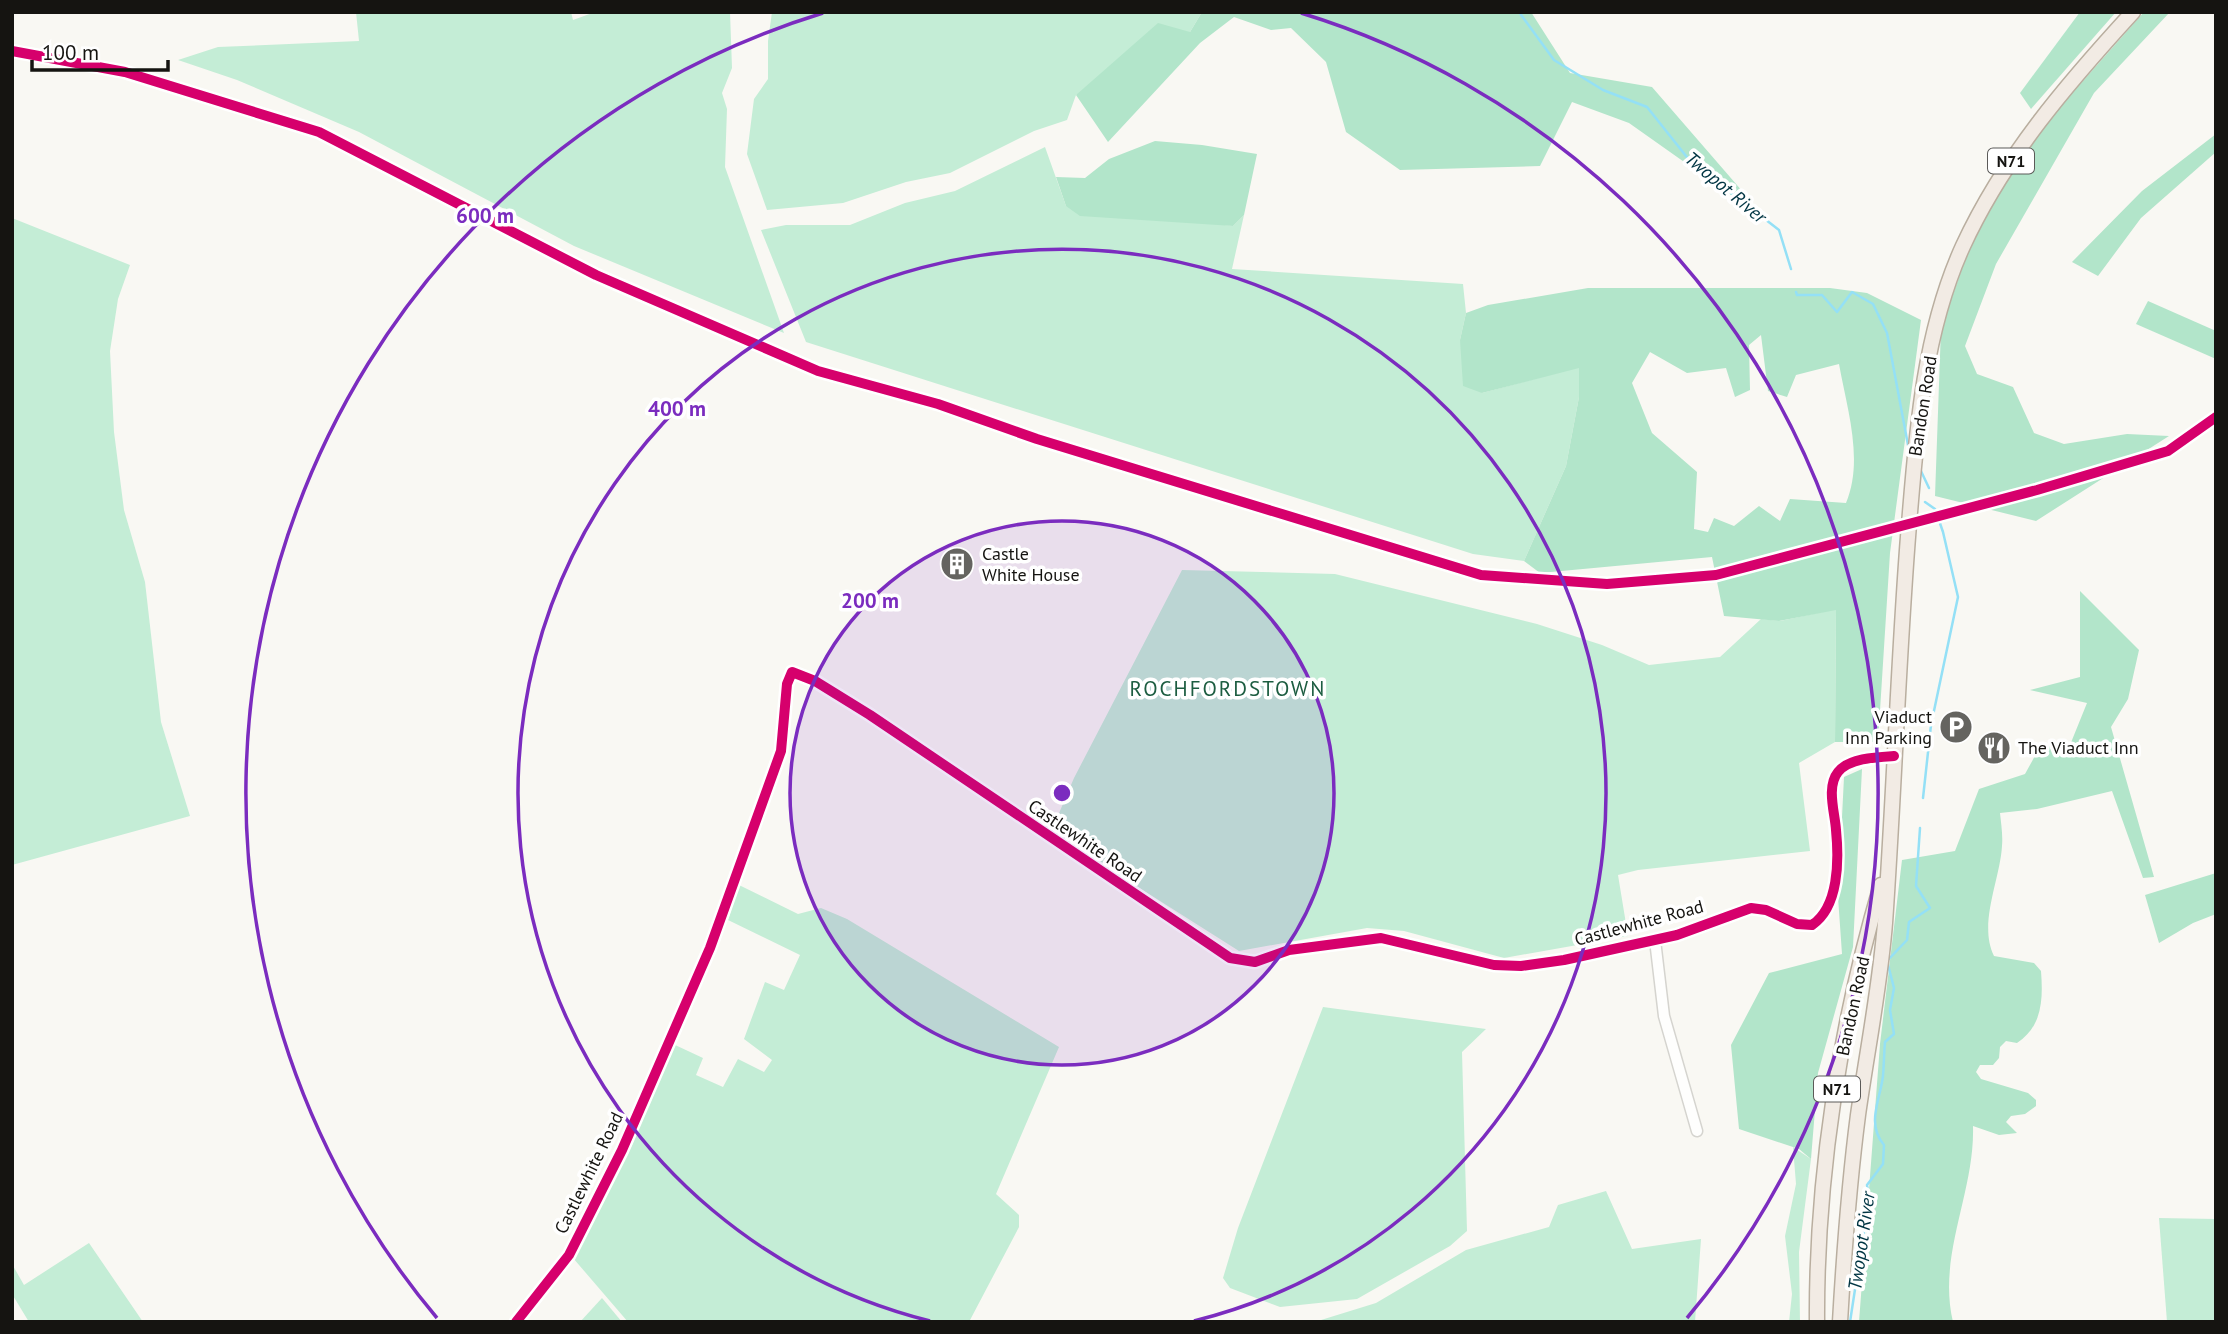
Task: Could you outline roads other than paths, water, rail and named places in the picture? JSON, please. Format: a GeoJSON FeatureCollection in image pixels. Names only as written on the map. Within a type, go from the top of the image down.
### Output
{"type":"FeatureCollection","features":[{"type":"Feature","properties":{"kind":"main road","name":"Bandon Road"},"geometry":{"type":"LineString","coordinates":[[1840,1322],[1844,1246],[1884,928],[1916,436],[1933,337],[1948,284],[1979,215],[2025,140],[2061,93],[2133,12]]}},
{"type":"Feature","properties":{"kind":"main road","name":"Bandon Road"},"geometry":{"type":"LineString","coordinates":[[1817,1322],[1826,1175],[1840,1066],[1872,918],[1888,860]]}},
{"type":"Feature","properties":{"kind":"street","name":"Castlewhite Road"},"geometry":{"type":"LineString","coordinates":[[516,1322],[569,1255],[622,1150],[710,948],[781,751],[787,684],[792,672],[815,681],[870,715],[1230,958],[1255,962],[1289,950],[1381,938],[1494,965],[1521,966],[1564,960],[1655,940],[1696,929],[1751,908],[1766,910],[1797,924],[1812,925],[1821,919],[1828,909],[1833,892],[1836,831],[1833,781],[1839,771],[1851,763],[1894,756]]}},
{"type":"Feature","properties":{"kind":"street"},"geometry":{"type":"LineString","coordinates":[[1655,940],[1664,1016],[1697,1131]]}},
{"type":"Feature","properties":{"kind":"waterway","name":"Twopot River"},"geometry":{"type":"LineString","coordinates":[[1519,12],[1554,60],[1603,90],[1647,107],[1690,161],[1779,230],[1791,269]]}},
{"type":"Feature","properties":{"kind":"waterway","name":"Twopot River"},"geometry":{"type":"LineString","coordinates":[[1796,292],[1797,295],[1822,295],[1837,312],[1852,292],[1873,304],[1887,333],[1908,445]]}},
{"type":"Feature","properties":{"kind":"waterway","name":"Twopot River"},"geometry":{"type":"LineString","coordinates":[[1920,469],[1929,488]]}},
{"type":"Feature","properties":{"kind":"waterway","name":"Twopot River"},"geometry":{"type":"LineString","coordinates":[[1923,798],[1931,725],[1958,597],[1943,532],[1935,509],[1925,502]]}},
{"type":"Feature","properties":{"kind":"waterway","name":"Twopot River"},"geometry":{"type":"LineString","coordinates":[[1850,1322],[1869,1198],[1867,1185],[1883,1164],[1884,1145],[1876,1129],[1875,1120],[1883,1076],[1885,1042],[1894,1034],[1890,1010],[1894,988],[1887,961],[1907,940],[1909,922],[1930,908],[1916,886],[1920,828]]}},
{"type":"Feature","properties":{"kind":"place","name":"Castle White House"},"geometry":{"type":"Point","coordinates":[957,564]}},
{"type":"Feature","properties":{"kind":"place","name":"Viaduct Inn Parking"},"geometry":{"type":"Point","coordinates":[1956,727]}},
{"type":"Feature","properties":{"kind":"place","name":"The Viaduct Inn"},"geometry":{"type":"Point","coordinates":[1994,748]}},
{"type":"Feature","properties":{"kind":"district","name":"ROCHFORDSTOWN"},"geometry":{"type":"Point","coordinates":[1228,689]}}]}
